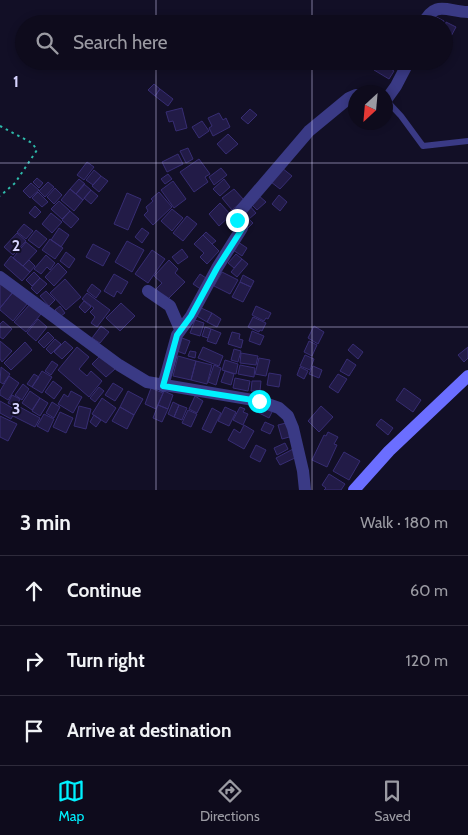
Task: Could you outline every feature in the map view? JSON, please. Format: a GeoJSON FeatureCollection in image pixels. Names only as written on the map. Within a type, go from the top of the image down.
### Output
{"type":"FeatureCollection","features":[{"type":"Feature","properties":{"kind":"main road"},"geometry":{"type":"LineString","coordinates":[[354,490],[389,451],[468,376]]}},
{"type":"Feature","properties":{"kind":"street"},"geometry":{"type":"LineString","coordinates":[[427,15],[438,4],[468,12]]}},
{"type":"Feature","properties":{"kind":"street"},"geometry":{"type":"LineString","coordinates":[[393,90],[404,70]]}},
{"type":"Feature","properties":{"kind":"street"},"geometry":{"type":"LineString","coordinates":[[163,386],[180,329],[191,316],[217,268],[239,235],[242,226],[236,217],[239,211],[309,132],[348,99]]}},
{"type":"Feature","properties":{"kind":"street"},"geometry":{"type":"LineString","coordinates":[[0,277],[119,365],[147,382],[259,401],[279,408],[288,416],[293,428],[303,471],[305,490]]}},
{"type":"Feature","properties":{"kind":"street"},"geometry":{"type":"LineString","coordinates":[[148,291],[170,306],[180,329]]}},
{"type":"Feature","properties":{"kind":"lane"},"geometry":{"type":"LineString","coordinates":[[393,107],[423,146],[468,141]]}},
{"type":"Feature","properties":{"kind":"path"},"geometry":{"type":"LineString","coordinates":[[0,126],[32,143],[37,150],[15,183],[0,196]]}},
{"type":"Feature","properties":{"kind":"building"},"geometry":{"type":"Polygon","coordinates":[[[374,70],[394,71],[389,79],[374,70]]]}},
{"type":"Feature","properties":{"kind":"building"},"geometry":{"type":"Polygon","coordinates":[[[154,84],[160,89],[155,96],[148,90],[154,84]]]}},
{"type":"Feature","properties":{"kind":"building"},"geometry":{"type":"Polygon","coordinates":[[[160,89],[173,99],[168,106],[155,96],[160,89]]]}},
{"type":"Feature","properties":{"kind":"building"},"geometry":{"type":"Polygon","coordinates":[[[182,108],[187,128],[176,131],[173,121],[169,122],[166,112],[182,108]]]}},
{"type":"Feature","properties":{"kind":"building"},"geometry":{"type":"Polygon","coordinates":[[[250,109],[257,115],[248,124],[241,118],[250,109]]]}},
{"type":"Feature","properties":{"kind":"building"},"geometry":{"type":"Polygon","coordinates":[[[219,113],[223,120],[226,118],[230,127],[213,136],[209,128],[212,126],[208,118],[219,113]]]}},
{"type":"Feature","properties":{"kind":"building"},"geometry":{"type":"Polygon","coordinates":[[[202,121],[209,131],[199,138],[192,127],[202,121]]]}},
{"type":"Feature","properties":{"kind":"building"},"geometry":{"type":"Polygon","coordinates":[[[228,134],[238,144],[226,154],[217,144],[228,134]]]}},
{"type":"Feature","properties":{"kind":"building"},"geometry":{"type":"Polygon","coordinates":[[[188,148],[193,159],[186,163],[180,151],[188,148]]]}},
{"type":"Feature","properties":{"kind":"building"},"geometry":{"type":"Polygon","coordinates":[[[178,154],[183,164],[167,172],[162,162],[178,154]]]}},
{"type":"Feature","properties":{"kind":"building"},"geometry":{"type":"Polygon","coordinates":[[[199,159],[210,174],[205,177],[208,182],[194,192],[180,172],[199,159]]]}},
{"type":"Feature","properties":{"kind":"building"},"geometry":{"type":"Polygon","coordinates":[[[87,162],[94,167],[84,180],[77,175],[87,162]]]}},
{"type":"Feature","properties":{"kind":"building"},"geometry":{"type":"Polygon","coordinates":[[[221,168],[227,175],[214,185],[209,177],[221,168]]]}},
{"type":"Feature","properties":{"kind":"building"},"geometry":{"type":"Polygon","coordinates":[[[282,168],[292,176],[280,189],[271,182],[282,168]]]}},
{"type":"Feature","properties":{"kind":"building"},"geometry":{"type":"Polygon","coordinates":[[[94,170],[101,176],[93,185],[86,180],[94,170]]]}},
{"type":"Feature","properties":{"kind":"building"},"geometry":{"type":"Polygon","coordinates":[[[168,174],[172,179],[165,184],[161,179],[168,174]]]}},
{"type":"Feature","properties":{"kind":"building"},"geometry":{"type":"Polygon","coordinates":[[[101,176],[108,181],[99,192],[92,186],[101,176]]]}},
{"type":"Feature","properties":{"kind":"building"},"geometry":{"type":"Polygon","coordinates":[[[37,178],[43,183],[39,188],[33,182],[37,178]]]}},
{"type":"Feature","properties":{"kind":"building"},"geometry":{"type":"Polygon","coordinates":[[[79,179],[85,184],[76,194],[70,189],[79,179]]]}},
{"type":"Feature","properties":{"kind":"building"},"geometry":{"type":"Polygon","coordinates":[[[224,179],[230,187],[220,196],[213,189],[224,179]]]}},
{"type":"Feature","properties":{"kind":"building"},"geometry":{"type":"Polygon","coordinates":[[[173,181],[186,199],[174,208],[161,190],[173,181]]]}},
{"type":"Feature","properties":{"kind":"building"},"geometry":{"type":"Polygon","coordinates":[[[48,182],[54,187],[45,197],[39,191],[48,182]]]}},
{"type":"Feature","properties":{"kind":"building"},"geometry":{"type":"Polygon","coordinates":[[[31,183],[39,190],[30,198],[23,191],[31,183]]]}},
{"type":"Feature","properties":{"kind":"building"},"geometry":{"type":"Polygon","coordinates":[[[84,184],[91,190],[83,200],[76,194],[84,184]]]}},
{"type":"Feature","properties":{"kind":"building"},"geometry":{"type":"Polygon","coordinates":[[[55,188],[62,195],[54,204],[47,197],[55,188]]]}},
{"type":"Feature","properties":{"kind":"building"},"geometry":{"type":"Polygon","coordinates":[[[70,189],[83,200],[74,211],[61,200],[70,189]]]}},
{"type":"Feature","properties":{"kind":"building"},"geometry":{"type":"Polygon","coordinates":[[[234,189],[244,200],[232,210],[222,198],[234,189]]]}},
{"type":"Feature","properties":{"kind":"building"},"geometry":{"type":"Polygon","coordinates":[[[91,190],[98,196],[91,204],[84,198],[91,190]]]}},
{"type":"Feature","properties":{"kind":"building"},"geometry":{"type":"Polygon","coordinates":[[[38,192],[48,202],[42,207],[32,198],[38,192]]]}},
{"type":"Feature","properties":{"kind":"building"},"geometry":{"type":"Polygon","coordinates":[[[159,192],[172,207],[153,225],[144,215],[148,211],[146,207],[153,201],[151,199],[159,192]]]}},
{"type":"Feature","properties":{"kind":"building"},"geometry":{"type":"Polygon","coordinates":[[[127,193],[141,199],[128,230],[114,224],[127,193]]]}},
{"type":"Feature","properties":{"kind":"building"},"geometry":{"type":"Polygon","coordinates":[[[258,195],[266,202],[257,210],[250,203],[258,195]]]}},
{"type":"Feature","properties":{"kind":"building"},"geometry":{"type":"Polygon","coordinates":[[[279,195],[287,202],[280,211],[272,204],[279,195]]]}},
{"type":"Feature","properties":{"kind":"building"},"geometry":{"type":"Polygon","coordinates":[[[59,201],[70,211],[62,219],[51,209],[59,201]]]}},
{"type":"Feature","properties":{"kind":"building"},"geometry":{"type":"Polygon","coordinates":[[[220,203],[231,215],[219,226],[209,214],[220,203]]]}},
{"type":"Feature","properties":{"kind":"building"},"geometry":{"type":"Polygon","coordinates":[[[249,205],[256,213],[249,219],[253,223],[247,229],[236,218],[249,205]]]}},
{"type":"Feature","properties":{"kind":"building"},"geometry":{"type":"Polygon","coordinates":[[[35,206],[41,212],[35,218],[29,213],[35,206]]]}},
{"type":"Feature","properties":{"kind":"building"},"geometry":{"type":"Polygon","coordinates":[[[172,209],[183,218],[172,231],[161,221],[172,209]]]}},
{"type":"Feature","properties":{"kind":"building"},"geometry":{"type":"Polygon","coordinates":[[[70,211],[79,219],[71,228],[62,220],[70,211]]]}},
{"type":"Feature","properties":{"kind":"building"},"geometry":{"type":"Polygon","coordinates":[[[51,213],[62,222],[52,233],[42,224],[51,213]]]}},
{"type":"Feature","properties":{"kind":"building"},"geometry":{"type":"Polygon","coordinates":[[[187,216],[197,224],[183,241],[173,233],[187,216]]]}},
{"type":"Feature","properties":{"kind":"building"},"geometry":{"type":"Polygon","coordinates":[[[24,224],[33,231],[26,239],[17,232],[24,224]]]}},
{"type":"Feature","properties":{"kind":"building"},"geometry":{"type":"Polygon","coordinates":[[[59,228],[69,235],[61,247],[51,240],[59,228]]]}},
{"type":"Feature","properties":{"kind":"building"},"geometry":{"type":"Polygon","coordinates":[[[142,228],[149,233],[142,243],[135,237],[142,228]]]}},
{"type":"Feature","properties":{"kind":"building"},"geometry":{"type":"Polygon","coordinates":[[[36,230],[47,239],[39,248],[28,240],[36,230]]]}},
{"type":"Feature","properties":{"kind":"building"},"geometry":{"type":"Polygon","coordinates":[[[206,232],[216,241],[212,244],[203,235],[206,232]]]}},
{"type":"Feature","properties":{"kind":"building"},"geometry":{"type":"Polygon","coordinates":[[[17,233],[26,241],[13,255],[4,247],[17,233]]]}},
{"type":"Feature","properties":{"kind":"building"},"geometry":{"type":"Polygon","coordinates":[[[203,235],[219,251],[207,264],[200,257],[204,253],[194,244],[203,235]]]}},
{"type":"Feature","properties":{"kind":"building"},"geometry":{"type":"Polygon","coordinates":[[[50,239],[63,248],[55,259],[42,250],[50,239]]]}},
{"type":"Feature","properties":{"kind":"building"},"geometry":{"type":"Polygon","coordinates":[[[127,241],[144,250],[132,272],[115,262],[127,241]]]}},
{"type":"Feature","properties":{"kind":"building"},"geometry":{"type":"Polygon","coordinates":[[[26,242],[37,251],[23,266],[13,258],[26,242]]]}},
{"type":"Feature","properties":{"kind":"building"},"geometry":{"type":"Polygon","coordinates":[[[238,242],[247,248],[242,256],[233,250],[238,242]]]}},
{"type":"Feature","properties":{"kind":"building"},"geometry":{"type":"Polygon","coordinates":[[[93,244],[110,253],[103,266],[86,257],[93,244]]]}},
{"type":"Feature","properties":{"kind":"building"},"geometry":{"type":"Polygon","coordinates":[[[182,249],[188,257],[178,264],[172,257],[182,249]]]}},
{"type":"Feature","properties":{"kind":"building"},"geometry":{"type":"Polygon","coordinates":[[[152,250],[165,259],[148,283],[135,274],[152,250]]]}},
{"type":"Feature","properties":{"kind":"building"},"geometry":{"type":"Polygon","coordinates":[[[66,252],[75,259],[69,268],[60,261],[66,252]]]}},
{"type":"Feature","properties":{"kind":"building"},"geometry":{"type":"Polygon","coordinates":[[[236,254],[242,259],[234,268],[228,263],[236,254]]]}},
{"type":"Feature","properties":{"kind":"building"},"geometry":{"type":"Polygon","coordinates":[[[46,255],[55,263],[50,270],[47,267],[41,274],[34,269],[46,255]]]}},
{"type":"Feature","properties":{"kind":"building"},"geometry":{"type":"Polygon","coordinates":[[[11,256],[30,272],[22,281],[4,265],[11,256]]]}},
{"type":"Feature","properties":{"kind":"building"},"geometry":{"type":"Polygon","coordinates":[[[242,259],[248,264],[237,277],[231,272],[242,259]]]}},
{"type":"Feature","properties":{"kind":"building"},"geometry":{"type":"Polygon","coordinates":[[[29,260],[35,266],[30,272],[23,266],[29,260]]]}},
{"type":"Feature","properties":{"kind":"building"},"geometry":{"type":"Polygon","coordinates":[[[169,260],[178,269],[175,273],[185,282],[167,300],[156,289],[162,283],[154,276],[169,260]]]}},
{"type":"Feature","properties":{"kind":"building"},"geometry":{"type":"Polygon","coordinates":[[[58,263],[67,272],[54,286],[45,277],[58,263]]]}},
{"type":"Feature","properties":{"kind":"building"},"geometry":{"type":"Polygon","coordinates":[[[34,272],[40,278],[32,286],[26,280],[34,272]]]}},
{"type":"Feature","properties":{"kind":"building"},"geometry":{"type":"Polygon","coordinates":[[[222,272],[238,280],[230,294],[214,286],[222,272]]]}},
{"type":"Feature","properties":{"kind":"building"},"geometry":{"type":"Polygon","coordinates":[[[114,274],[128,282],[121,294],[117,291],[114,297],[104,291],[114,274]]]}},
{"type":"Feature","properties":{"kind":"building"},"geometry":{"type":"Polygon","coordinates":[[[200,274],[209,280],[202,290],[193,284],[200,274]]]}},
{"type":"Feature","properties":{"kind":"building"},"geometry":{"type":"Polygon","coordinates":[[[243,275],[254,281],[251,287],[240,282],[243,275]]]}},
{"type":"Feature","properties":{"kind":"building"},"geometry":{"type":"Polygon","coordinates":[[[40,278],[47,284],[37,294],[31,288],[40,278]]]}},
{"type":"Feature","properties":{"kind":"building"},"geometry":{"type":"Polygon","coordinates":[[[65,279],[81,297],[66,310],[50,293],[65,279]]]}},
{"type":"Feature","properties":{"kind":"building"},"geometry":{"type":"Polygon","coordinates":[[[240,282],[251,287],[243,302],[232,297],[240,282]]]}},
{"type":"Feature","properties":{"kind":"building"},"geometry":{"type":"Polygon","coordinates":[[[0,284],[13,292],[0,308],[0,284]]]}},
{"type":"Feature","properties":{"kind":"building"},"geometry":{"type":"Polygon","coordinates":[[[92,284],[101,291],[96,298],[87,291],[92,284]]]}},
{"type":"Feature","properties":{"kind":"building"},"geometry":{"type":"Polygon","coordinates":[[[14,291],[28,303],[13,321],[0,308],[14,291]]]}},
{"type":"Feature","properties":{"kind":"building"},"geometry":{"type":"Polygon","coordinates":[[[46,291],[55,300],[49,306],[40,296],[46,291]]]}},
{"type":"Feature","properties":{"kind":"building"},"geometry":{"type":"Polygon","coordinates":[[[87,293],[110,310],[97,327],[91,323],[95,317],[90,312],[94,308],[82,299],[87,293]]]}},
{"type":"Feature","properties":{"kind":"building"},"geometry":{"type":"Polygon","coordinates":[[[84,301],[91,307],[85,313],[79,307],[84,301]]]}},
{"type":"Feature","properties":{"kind":"building"},"geometry":{"type":"Polygon","coordinates":[[[121,303],[135,316],[120,331],[106,318],[121,303]]]}},
{"type":"Feature","properties":{"kind":"building"},"geometry":{"type":"Polygon","coordinates":[[[30,304],[41,314],[26,332],[14,322],[30,304]]]}},
{"type":"Feature","properties":{"kind":"building"},"geometry":{"type":"Polygon","coordinates":[[[60,306],[65,313],[61,316],[55,310],[60,306]]]}},
{"type":"Feature","properties":{"kind":"building"},"geometry":{"type":"Polygon","coordinates":[[[256,306],[271,313],[268,319],[266,318],[264,321],[252,315],[256,306]]]}},
{"type":"Feature","properties":{"kind":"building"},"geometry":{"type":"Polygon","coordinates":[[[199,307],[212,313],[207,322],[195,315],[199,307]]]}},
{"type":"Feature","properties":{"kind":"building"},"geometry":{"type":"Polygon","coordinates":[[[212,313],[221,319],[217,327],[207,322],[212,313]]]}},
{"type":"Feature","properties":{"kind":"building"},"geometry":{"type":"Polygon","coordinates":[[[253,317],[266,323],[262,331],[260,330],[259,332],[248,327],[253,317]]]}},
{"type":"Feature","properties":{"kind":"building"},"geometry":{"type":"Polygon","coordinates":[[[38,319],[47,327],[36,341],[27,333],[38,319]]]}},
{"type":"Feature","properties":{"kind":"building"},"geometry":{"type":"Polygon","coordinates":[[[195,320],[204,323],[200,336],[190,333],[195,320]]]}},
{"type":"Feature","properties":{"kind":"building"},"geometry":{"type":"Polygon","coordinates":[[[3,321],[12,329],[3,339],[0,337],[0,324],[3,321]]]}},
{"type":"Feature","properties":{"kind":"building"},"geometry":{"type":"Polygon","coordinates":[[[101,326],[109,332],[100,343],[92,338],[101,326]]]}},
{"type":"Feature","properties":{"kind":"building"},"geometry":{"type":"Polygon","coordinates":[[[314,326],[324,332],[318,344],[308,338],[314,326]]]}},
{"type":"Feature","properties":{"kind":"building"},"geometry":{"type":"Polygon","coordinates":[[[205,327],[211,329],[208,338],[202,336],[205,327]]]}},
{"type":"Feature","properties":{"kind":"building"},"geometry":{"type":"Polygon","coordinates":[[[211,329],[221,333],[216,344],[207,341],[211,329]]]}},
{"type":"Feature","properties":{"kind":"building"},"geometry":{"type":"Polygon","coordinates":[[[252,331],[264,336],[260,345],[249,341],[252,331]]]}},
{"type":"Feature","properties":{"kind":"building"},"geometry":{"type":"Polygon","coordinates":[[[48,332],[54,338],[44,348],[38,342],[48,332]]]}},
{"type":"Feature","properties":{"kind":"building"},"geometry":{"type":"Polygon","coordinates":[[[232,332],[240,334],[239,339],[243,340],[241,348],[228,344],[232,332]]]}},
{"type":"Feature","properties":{"kind":"building"},"geometry":{"type":"Polygon","coordinates":[[[182,338],[190,341],[185,354],[177,351],[182,338]]]}},
{"type":"Feature","properties":{"kind":"building"},"geometry":{"type":"Polygon","coordinates":[[[55,339],[61,344],[51,354],[46,349],[55,339]]]}},
{"type":"Feature","properties":{"kind":"building"},"geometry":{"type":"Polygon","coordinates":[[[0,341],[12,351],[2,362],[0,359],[0,341]]]}},
{"type":"Feature","properties":{"kind":"building"},"geometry":{"type":"Polygon","coordinates":[[[65,341],[73,348],[62,359],[54,352],[65,341]]]}},
{"type":"Feature","properties":{"kind":"building"},"geometry":{"type":"Polygon","coordinates":[[[309,341],[317,345],[312,356],[304,352],[309,341]]]}},
{"type":"Feature","properties":{"kind":"building"},"geometry":{"type":"Polygon","coordinates":[[[25,342],[32,350],[11,370],[4,363],[25,342]]]}},
{"type":"Feature","properties":{"kind":"building"},"geometry":{"type":"Polygon","coordinates":[[[353,344],[363,352],[358,359],[348,350],[353,344]]]}},
{"type":"Feature","properties":{"kind":"building"},"geometry":{"type":"Polygon","coordinates":[[[77,347],[89,357],[79,369],[87,376],[91,371],[102,381],[89,397],[58,370],[77,347]]]}},
{"type":"Feature","properties":{"kind":"building"},"geometry":{"type":"Polygon","coordinates":[[[203,347],[223,356],[219,366],[198,358],[203,347]]]}},
{"type":"Feature","properties":{"kind":"building"},"geometry":{"type":"Polygon","coordinates":[[[468,347],[468,358],[464,362],[458,355],[468,347]]]}},
{"type":"Feature","properties":{"kind":"building"},"geometry":{"type":"Polygon","coordinates":[[[234,349],[241,351],[238,362],[231,360],[234,349]]]}},
{"type":"Feature","properties":{"kind":"building"},"geometry":{"type":"Polygon","coordinates":[[[190,351],[196,352],[195,358],[188,356],[190,351]]]}},
{"type":"Feature","properties":{"kind":"building"},"geometry":{"type":"Polygon","coordinates":[[[241,353],[258,356],[256,365],[240,363],[241,353]]]}},
{"type":"Feature","properties":{"kind":"building"},"geometry":{"type":"Polygon","coordinates":[[[101,355],[115,369],[106,377],[92,364],[101,355]]]}},
{"type":"Feature","properties":{"kind":"building"},"geometry":{"type":"Polygon","coordinates":[[[305,355],[314,359],[310,370],[300,366],[305,355]]]}},
{"type":"Feature","properties":{"kind":"building"},"geometry":{"type":"Polygon","coordinates":[[[178,356],[196,361],[191,380],[173,376],[178,356]]]}},
{"type":"Feature","properties":{"kind":"building"},"geometry":{"type":"Polygon","coordinates":[[[259,358],[270,360],[266,376],[255,374],[259,358]]]}},
{"type":"Feature","properties":{"kind":"building"},"geometry":{"type":"Polygon","coordinates":[[[347,359],[356,365],[349,376],[340,371],[347,359]]]}},
{"type":"Feature","properties":{"kind":"building"},"geometry":{"type":"Polygon","coordinates":[[[225,360],[238,364],[236,374],[222,370],[225,360]]]}},
{"type":"Feature","properties":{"kind":"building"},"geometry":{"type":"Polygon","coordinates":[[[52,361],[58,365],[51,375],[45,371],[52,361]]]}},
{"type":"Feature","properties":{"kind":"building"},"geometry":{"type":"Polygon","coordinates":[[[196,361],[212,365],[207,384],[191,380],[196,361]]]}},
{"type":"Feature","properties":{"kind":"building"},"geometry":{"type":"Polygon","coordinates":[[[214,365],[221,368],[216,385],[208,382],[214,365]]]}},
{"type":"Feature","properties":{"kind":"building"},"geometry":{"type":"Polygon","coordinates":[[[240,365],[255,368],[254,377],[238,374],[240,365]]]}},
{"type":"Feature","properties":{"kind":"building"},"geometry":{"type":"Polygon","coordinates":[[[313,366],[322,370],[319,378],[309,374],[313,366]]]}},
{"type":"Feature","properties":{"kind":"building"},"geometry":{"type":"Polygon","coordinates":[[[1,367],[10,374],[3,384],[0,382],[1,367]]]}},
{"type":"Feature","properties":{"kind":"building"},"geometry":{"type":"Polygon","coordinates":[[[300,367],[308,371],[304,379],[297,375],[300,367]]]}},
{"type":"Feature","properties":{"kind":"building"},"geometry":{"type":"Polygon","coordinates":[[[42,371],[52,377],[42,393],[32,387],[42,371]]]}},
{"type":"Feature","properties":{"kind":"building"},"geometry":{"type":"Polygon","coordinates":[[[225,371],[234,374],[231,385],[221,382],[225,371]]]}},
{"type":"Feature","properties":{"kind":"building"},"geometry":{"type":"Polygon","coordinates":[[[269,373],[281,375],[279,387],[267,385],[269,373]]]}},
{"type":"Feature","properties":{"kind":"building"},"geometry":{"type":"Polygon","coordinates":[[[34,374],[39,377],[32,387],[27,384],[34,374]]]}},
{"type":"Feature","properties":{"kind":"building"},"geometry":{"type":"Polygon","coordinates":[[[338,374],[347,379],[338,393],[329,387],[338,374]]]}},
{"type":"Feature","properties":{"kind":"building"},"geometry":{"type":"Polygon","coordinates":[[[9,376],[19,383],[8,400],[0,395],[0,391],[9,376]]]}},
{"type":"Feature","properties":{"kind":"building"},"geometry":{"type":"Polygon","coordinates":[[[235,378],[250,381],[248,391],[233,388],[235,378]]]}},
{"type":"Feature","properties":{"kind":"building"},"geometry":{"type":"Polygon","coordinates":[[[53,381],[62,388],[54,399],[45,392],[53,381]]]}},
{"type":"Feature","properties":{"kind":"building"},"geometry":{"type":"Polygon","coordinates":[[[252,381],[261,381],[260,391],[251,391],[252,381]]]}},
{"type":"Feature","properties":{"kind":"building"},"geometry":{"type":"Polygon","coordinates":[[[113,383],[123,389],[115,401],[105,395],[113,383]]]}},
{"type":"Feature","properties":{"kind":"building"},"geometry":{"type":"Polygon","coordinates":[[[23,384],[29,389],[22,400],[15,395],[23,384]]]}},
{"type":"Feature","properties":{"kind":"building"},"geometry":{"type":"Polygon","coordinates":[[[99,387],[104,391],[95,402],[90,398],[99,387]]]}},
{"type":"Feature","properties":{"kind":"building"},"geometry":{"type":"Polygon","coordinates":[[[151,388],[163,393],[156,409],[145,404],[151,388]]]}},
{"type":"Feature","properties":{"kind":"building"},"geometry":{"type":"Polygon","coordinates":[[[404,388],[421,400],[413,412],[396,400],[404,388]]]}},
{"type":"Feature","properties":{"kind":"building"},"geometry":{"type":"Polygon","coordinates":[[[30,391],[40,398],[32,410],[22,403],[30,391]]]}},
{"type":"Feature","properties":{"kind":"building"},"geometry":{"type":"Polygon","coordinates":[[[71,391],[82,397],[73,413],[58,404],[64,394],[68,397],[71,391]]]}},
{"type":"Feature","properties":{"kind":"building"},"geometry":{"type":"Polygon","coordinates":[[[128,391],[143,399],[134,415],[120,407],[128,391]]]}},
{"type":"Feature","properties":{"kind":"building"},"geometry":{"type":"Polygon","coordinates":[[[164,391],[173,395],[168,409],[158,405],[164,391]]]}},
{"type":"Feature","properties":{"kind":"building"},"geometry":{"type":"Polygon","coordinates":[[[12,395],[20,399],[16,407],[8,403],[12,395]]]}},
{"type":"Feature","properties":{"kind":"building"},"geometry":{"type":"Polygon","coordinates":[[[195,396],[203,401],[197,413],[189,409],[195,396]]]}},
{"type":"Feature","properties":{"kind":"building"},"geometry":{"type":"Polygon","coordinates":[[[40,398],[48,403],[40,416],[32,411],[40,398]]]}},
{"type":"Feature","properties":{"kind":"building"},"geometry":{"type":"Polygon","coordinates":[[[102,398],[116,408],[106,423],[92,414],[102,398]]]}},
{"type":"Feature","properties":{"kind":"building"},"geometry":{"type":"Polygon","coordinates":[[[0,401],[16,410],[11,419],[0,413],[0,401]]]}},
{"type":"Feature","properties":{"kind":"building"},"geometry":{"type":"Polygon","coordinates":[[[52,402],[60,407],[54,418],[46,413],[52,402]]]}},
{"type":"Feature","properties":{"kind":"building"},"geometry":{"type":"Polygon","coordinates":[[[173,402],[179,405],[174,417],[168,414],[173,402]]]}},
{"type":"Feature","properties":{"kind":"building"},"geometry":{"type":"Polygon","coordinates":[[[261,402],[274,408],[269,418],[257,412],[261,402]]]}},
{"type":"Feature","properties":{"kind":"building"},"geometry":{"type":"Polygon","coordinates":[[[158,405],[168,409],[162,422],[153,418],[158,405]]]}},
{"type":"Feature","properties":{"kind":"building"},"geometry":{"type":"Polygon","coordinates":[[[179,405],[187,408],[182,420],[174,417],[179,405]]]}},
{"type":"Feature","properties":{"kind":"building"},"geometry":{"type":"Polygon","coordinates":[[[18,406],[40,418],[35,427],[13,416],[18,406]]]}},
{"type":"Feature","properties":{"kind":"building"},"geometry":{"type":"Polygon","coordinates":[[[79,406],[91,409],[86,429],[74,426],[79,406]]]}},
{"type":"Feature","properties":{"kind":"building"},"geometry":{"type":"Polygon","coordinates":[[[321,406],[333,417],[319,432],[308,421],[321,406]]]}},
{"type":"Feature","properties":{"kind":"building"},"geometry":{"type":"Polygon","coordinates":[[[120,407],[134,415],[127,429],[112,421],[120,407]]]}},
{"type":"Feature","properties":{"kind":"building"},"geometry":{"type":"Polygon","coordinates":[[[225,407],[236,412],[229,426],[218,421],[225,407]]]}},
{"type":"Feature","properties":{"kind":"building"},"geometry":{"type":"Polygon","coordinates":[[[240,407],[245,409],[243,412],[248,414],[243,425],[233,420],[240,407]]]}},
{"type":"Feature","properties":{"kind":"building"},"geometry":{"type":"Polygon","coordinates":[[[212,408],[221,413],[211,433],[202,429],[212,408]]]}},
{"type":"Feature","properties":{"kind":"building"},"geometry":{"type":"Polygon","coordinates":[[[188,410],[197,414],[191,427],[182,423],[188,410]]]}},
{"type":"Feature","properties":{"kind":"building"},"geometry":{"type":"Polygon","coordinates":[[[60,412],[73,418],[66,433],[53,427],[60,412]]]}},
{"type":"Feature","properties":{"kind":"building"},"geometry":{"type":"Polygon","coordinates":[[[44,414],[54,419],[48,432],[37,426],[44,414]]]}},
{"type":"Feature","properties":{"kind":"building"},"geometry":{"type":"Polygon","coordinates":[[[94,415],[101,420],[96,427],[90,422],[94,415]]]}},
{"type":"Feature","properties":{"kind":"building"},"geometry":{"type":"Polygon","coordinates":[[[0,416],[17,424],[8,441],[0,437],[0,416]]]}},
{"type":"Feature","properties":{"kind":"building"},"geometry":{"type":"Polygon","coordinates":[[[381,419],[393,428],[388,435],[376,425],[381,419]]]}},
{"type":"Feature","properties":{"kind":"building"},"geometry":{"type":"Polygon","coordinates":[[[265,422],[274,426],[270,434],[261,430],[265,422]]]}},
{"type":"Feature","properties":{"kind":"building"},"geometry":{"type":"Polygon","coordinates":[[[290,422],[293,436],[282,439],[278,425],[290,422]]]}},
{"type":"Feature","properties":{"kind":"building"},"geometry":{"type":"Polygon","coordinates":[[[244,425],[254,431],[244,449],[228,440],[234,429],[240,433],[244,425]]]}},
{"type":"Feature","properties":{"kind":"building"},"geometry":{"type":"Polygon","coordinates":[[[328,432],[338,437],[334,444],[337,445],[327,467],[312,460],[324,435],[326,436],[328,432]]]}},
{"type":"Feature","properties":{"kind":"building"},"geometry":{"type":"Polygon","coordinates":[[[285,443],[288,449],[277,455],[274,448],[285,443]]]}},
{"type":"Feature","properties":{"kind":"building"},"geometry":{"type":"Polygon","coordinates":[[[256,445],[266,450],[260,462],[250,457],[256,445]]]}},
{"type":"Feature","properties":{"kind":"building"},"geometry":{"type":"Polygon","coordinates":[[[293,449],[297,457],[280,465],[276,458],[293,449]]]}},
{"type":"Feature","properties":{"kind":"building"},"geometry":{"type":"Polygon","coordinates":[[[344,452],[360,461],[349,480],[333,471],[344,452]]]}},
{"type":"Feature","properties":{"kind":"building"},"geometry":{"type":"Polygon","coordinates":[[[329,474],[345,484],[341,490],[324,490],[326,488],[322,485],[329,474]]]}},
{"type":"Feature","properties":{"kind":"route"},"geometry":{"type":"LineString","coordinates":[[237,220],[242,229],[217,268],[191,316],[180,329],[163,386],[259,401]]}}]}
